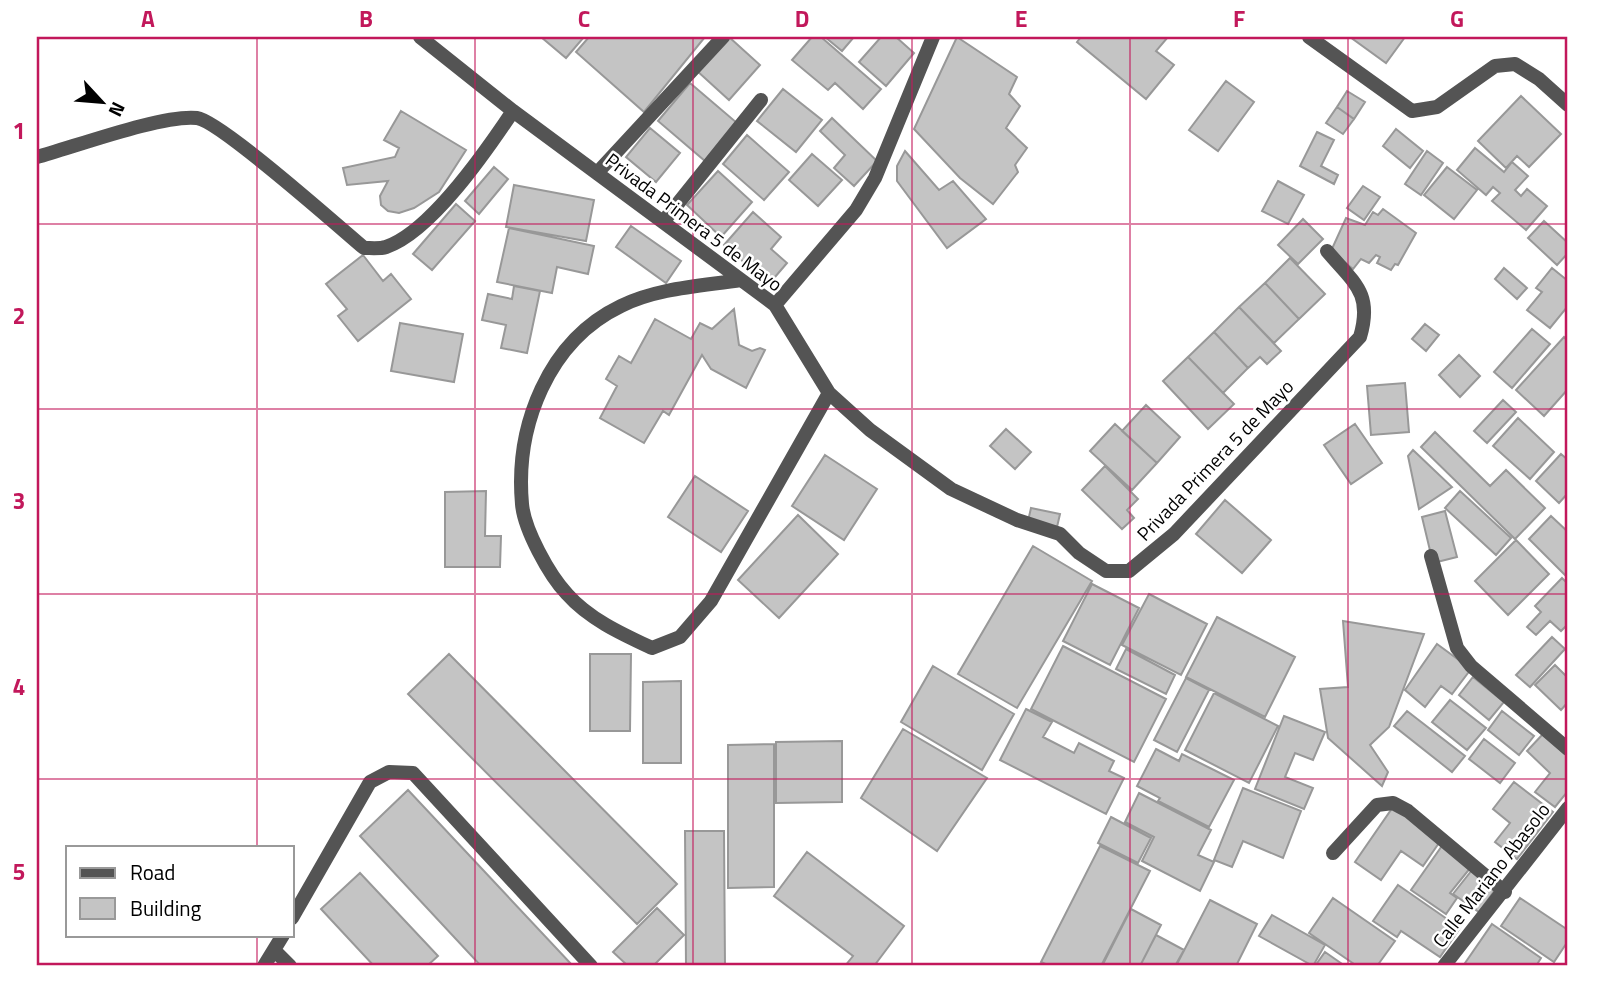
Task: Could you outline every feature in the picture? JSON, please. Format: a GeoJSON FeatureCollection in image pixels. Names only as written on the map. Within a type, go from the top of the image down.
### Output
{"type":"FeatureCollection","features":[{"type":"Feature","properties":{"kind":"street","name":"Privada Primera 5 de Mayo"},"geometry":{"type":"LineString","coordinates":[[420,37],[513,111],[775,305],[829,393],[870,430],[951,489],[1017,520],[1060,534],[1079,554],[1106,571],[1129,571],[1174,534],[1360,337],[1367,315],[1360,291],[1327,251]]}},
{"type":"Feature","properties":{"kind":"street"},"geometry":{"type":"LineString","coordinates":[[597,173],[723,37]]}},
{"type":"Feature","properties":{"kind":"street"},"geometry":{"type":"LineString","coordinates":[[775,305],[856,209],[875,177],[933,37]]}},
{"type":"Feature","properties":{"kind":"street"},"geometry":{"type":"LineString","coordinates":[[1309,37],[1412,111],[1437,107],[1495,66],[1515,65],[1539,79],[1568,105]]}},
{"type":"Feature","properties":{"kind":"street"},"geometry":{"type":"LineString","coordinates":[[663,222],[761,100]]}},
{"type":"Feature","properties":{"kind":"street"},"geometry":{"type":"LineString","coordinates":[[37,157],[172,119],[199,118],[229,136],[364,248],[384,248],[417,231],[484,154],[513,111]]}},
{"type":"Feature","properties":{"kind":"street"},"geometry":{"type":"LineString","coordinates":[[741,280],[656,293],[621,306],[587,329],[558,356],[539,392],[524,448],[522,506],[539,554],[566,594],[610,628],[652,648],[680,637],[711,601],[829,393]]}},
{"type":"Feature","properties":{"kind":"street"},"geometry":{"type":"LineString","coordinates":[[1430,556],[1457,648],[1471,666],[1568,749]]}},
{"type":"Feature","properties":{"kind":"street"},"geometry":{"type":"LineString","coordinates":[[294,915],[370,782],[389,772],[413,773],[591,966]]}},
{"type":"Feature","properties":{"kind":"street"},"geometry":{"type":"LineString","coordinates":[[1333,853],[1377,805],[1392,803],[1408,811],[1505,892]]}},
{"type":"Feature","properties":{"kind":"street","name":"Calle Mariano Abasolo"},"geometry":{"type":"LineString","coordinates":[[1444,966],[1505,892],[1568,808]]}},
{"type":"Feature","properties":{"kind":"street"},"geometry":{"type":"LineString","coordinates":[[264,966],[282,936]]}},
{"type":"Feature","properties":{"kind":"street"},"geometry":{"type":"LineString","coordinates":[[274,950],[290,966]]}},
{"type":"Feature","properties":{"kind":"building"},"geometry":{"type":"Polygon","coordinates":[[[541,37],[584,37],[566,58],[541,37]]]}},
{"type":"Feature","properties":{"kind":"building"},"geometry":{"type":"Polygon","coordinates":[[[589,37],[705,37],[644,112],[576,52],[589,37]]]}},
{"type":"Feature","properties":{"kind":"building"},"geometry":{"type":"Polygon","coordinates":[[[729,37],[760,65],[729,100],[696,70],[729,37]]]}},
{"type":"Feature","properties":{"kind":"building"},"geometry":{"type":"Polygon","coordinates":[[[812,37],[821,37],[881,89],[863,109],[835,83],[828,90],[792,60],[812,37]]]}},
{"type":"Feature","properties":{"kind":"building"},"geometry":{"type":"Polygon","coordinates":[[[825,37],[854,37],[842,51],[825,37]]]}},
{"type":"Feature","properties":{"kind":"building"},"geometry":{"type":"Polygon","coordinates":[[[881,37],[896,37],[914,53],[886,86],[859,62],[881,37]]]}},
{"type":"Feature","properties":{"kind":"building"},"geometry":{"type":"Polygon","coordinates":[[[957,37],[1017,77],[1009,94],[1020,106],[1006,128],[1027,148],[1015,165],[1018,172],[993,204],[960,178],[914,129],[957,37]]]}},
{"type":"Feature","properties":{"kind":"building"},"geometry":{"type":"Polygon","coordinates":[[[1081,37],[1168,37],[1156,51],[1174,65],[1146,99],[1077,42],[1081,37]]]}},
{"type":"Feature","properties":{"kind":"building"},"geometry":{"type":"Polygon","coordinates":[[[1350,37],[1405,37],[1386,63],[1350,37]]]}},
{"type":"Feature","properties":{"kind":"building"},"geometry":{"type":"Polygon","coordinates":[[[1226,81],[1254,102],[1218,151],[1189,130],[1226,81]]]}},
{"type":"Feature","properties":{"kind":"building"},"geometry":{"type":"Polygon","coordinates":[[[690,83],[737,123],[705,161],[658,121],[690,83]]]}},
{"type":"Feature","properties":{"kind":"building"},"geometry":{"type":"Polygon","coordinates":[[[783,89],[822,120],[796,152],[757,121],[783,89]]]}},
{"type":"Feature","properties":{"kind":"building"},"geometry":{"type":"Polygon","coordinates":[[[1347,91],[1365,102],[1354,119],[1337,107],[1347,91]]]}},
{"type":"Feature","properties":{"kind":"building"},"geometry":{"type":"Polygon","coordinates":[[[1521,96],[1561,134],[1529,167],[1517,156],[1506,168],[1478,141],[1521,96]]]}},
{"type":"Feature","properties":{"kind":"building"},"geometry":{"type":"Polygon","coordinates":[[[1337,107],[1354,119],[1343,134],[1326,123],[1337,107]]]}},
{"type":"Feature","properties":{"kind":"building"},"geometry":{"type":"Polygon","coordinates":[[[401,111],[466,150],[439,192],[414,208],[399,213],[388,211],[381,205],[380,196],[388,181],[347,185],[343,168],[395,157],[399,148],[384,140],[401,111]]]}},
{"type":"Feature","properties":{"kind":"building"},"geometry":{"type":"Polygon","coordinates":[[[832,118],[877,161],[854,186],[834,168],[845,155],[820,131],[832,118]]]}},
{"type":"Feature","properties":{"kind":"building"},"geometry":{"type":"Polygon","coordinates":[[[650,128],[680,153],[656,182],[626,157],[650,128]]]}},
{"type":"Feature","properties":{"kind":"building"},"geometry":{"type":"Polygon","coordinates":[[[1396,129],[1423,151],[1410,168],[1383,146],[1396,129]]]}},
{"type":"Feature","properties":{"kind":"building"},"geometry":{"type":"Polygon","coordinates":[[[1317,132],[1334,140],[1321,166],[1338,175],[1334,184],[1300,166],[1317,132]]]}},
{"type":"Feature","properties":{"kind":"building"},"geometry":{"type":"Polygon","coordinates":[[[747,135],[789,172],[764,200],[723,164],[747,135]]]}},
{"type":"Feature","properties":{"kind":"building"},"geometry":{"type":"Polygon","coordinates":[[[1475,148],[1504,172],[1512,162],[1528,176],[1515,190],[1521,196],[1527,189],[1547,206],[1526,230],[1492,201],[1500,193],[1493,187],[1486,195],[1457,170],[1475,148]]]}},
{"type":"Feature","properties":{"kind":"building"},"geometry":{"type":"Polygon","coordinates":[[[905,151],[939,190],[953,181],[986,219],[947,248],[897,181],[897,166],[905,151]]]}},
{"type":"Feature","properties":{"kind":"building"},"geometry":{"type":"Polygon","coordinates":[[[1427,151],[1443,163],[1421,195],[1405,184],[1427,151]]]}},
{"type":"Feature","properties":{"kind":"building"},"geometry":{"type":"Polygon","coordinates":[[[812,154],[842,180],[818,206],[789,180],[812,154]]]}},
{"type":"Feature","properties":{"kind":"building"},"geometry":{"type":"Polygon","coordinates":[[[494,167],[508,179],[479,214],[465,201],[494,167]]]}},
{"type":"Feature","properties":{"kind":"building"},"geometry":{"type":"Polygon","coordinates":[[[1447,167],[1477,190],[1454,219],[1424,195],[1447,167]]]}},
{"type":"Feature","properties":{"kind":"building"},"geometry":{"type":"Polygon","coordinates":[[[718,171],[752,202],[721,237],[687,205],[718,171]]]}},
{"type":"Feature","properties":{"kind":"building"},"geometry":{"type":"Polygon","coordinates":[[[1278,181],[1304,195],[1288,224],[1262,211],[1278,181]]]}},
{"type":"Feature","properties":{"kind":"building"},"geometry":{"type":"Polygon","coordinates":[[[514,185],[594,200],[586,241],[506,227],[514,185]]]}},
{"type":"Feature","properties":{"kind":"building"},"geometry":{"type":"Polygon","coordinates":[[[1363,186],[1380,197],[1364,220],[1347,208],[1363,186]]]}},
{"type":"Feature","properties":{"kind":"building"},"geometry":{"type":"Polygon","coordinates":[[[456,204],[475,221],[432,270],[413,254],[456,204]]]}},
{"type":"Feature","properties":{"kind":"building"},"geometry":{"type":"Polygon","coordinates":[[[1383,209],[1416,233],[1398,265],[1395,264],[1391,270],[1377,263],[1380,257],[1376,255],[1369,263],[1361,259],[1353,269],[1331,251],[1346,218],[1365,225],[1373,212],[1378,215],[1383,209]]]}},
{"type":"Feature","properties":{"kind":"building"},"geometry":{"type":"Polygon","coordinates":[[[753,212],[781,237],[771,249],[787,263],[769,284],[724,245],[753,212]]]}},
{"type":"Feature","properties":{"kind":"building"},"geometry":{"type":"Polygon","coordinates":[[[1303,219],[1323,239],[1298,264],[1278,245],[1303,219]]]}},
{"type":"Feature","properties":{"kind":"building"},"geometry":{"type":"Polygon","coordinates":[[[1544,221],[1568,243],[1568,253],[1557,265],[1528,238],[1544,221]]]}},
{"type":"Feature","properties":{"kind":"building"},"geometry":{"type":"Polygon","coordinates":[[[631,226],[681,261],[666,283],[616,247],[631,226]]]}},
{"type":"Feature","properties":{"kind":"building"},"geometry":{"type":"Polygon","coordinates":[[[509,228],[594,246],[588,274],[557,267],[552,293],[497,282],[509,228]]]}},
{"type":"Feature","properties":{"kind":"building"},"geometry":{"type":"Polygon","coordinates":[[[363,255],[383,281],[391,274],[411,299],[358,341],[338,316],[347,309],[326,284],[363,255]]]}},
{"type":"Feature","properties":{"kind":"building"},"geometry":{"type":"Polygon","coordinates":[[[1290,258],[1325,294],[1299,319],[1265,283],[1290,258]]]}},
{"type":"Feature","properties":{"kind":"building"},"geometry":{"type":"Polygon","coordinates":[[[1504,268],[1527,288],[1517,299],[1495,279],[1504,268]]]}},
{"type":"Feature","properties":{"kind":"building"},"geometry":{"type":"Polygon","coordinates":[[[1552,268],[1568,281],[1568,306],[1550,328],[1527,310],[1542,292],[1536,288],[1552,268]]]}},
{"type":"Feature","properties":{"kind":"building"},"geometry":{"type":"Polygon","coordinates":[[[1265,283],[1299,319],[1274,343],[1239,307],[1265,283]]]}},
{"type":"Feature","properties":{"kind":"building"},"geometry":{"type":"Polygon","coordinates":[[[514,286],[540,291],[527,353],[501,348],[506,325],[482,320],[488,294],[512,299],[514,286]]]}},
{"type":"Feature","properties":{"kind":"building"},"geometry":{"type":"Polygon","coordinates":[[[1239,307],[1281,351],[1267,364],[1260,357],[1248,368],[1214,332],[1239,307]]]}},
{"type":"Feature","properties":{"kind":"building"},"geometry":{"type":"Polygon","coordinates":[[[734,309],[739,345],[752,351],[760,348],[765,350],[746,388],[711,369],[702,355],[669,415],[663,411],[644,443],[600,418],[617,386],[606,379],[619,356],[631,363],[655,319],[691,339],[700,323],[712,329],[734,309]]]}},
{"type":"Feature","properties":{"kind":"building"},"geometry":{"type":"Polygon","coordinates":[[[400,323],[463,334],[454,382],[391,371],[400,323]]]}},
{"type":"Feature","properties":{"kind":"building"},"geometry":{"type":"Polygon","coordinates":[[[1425,324],[1439,335],[1426,351],[1412,339],[1425,324]]]}},
{"type":"Feature","properties":{"kind":"building"},"geometry":{"type":"Polygon","coordinates":[[[1532,329],[1550,344],[1512,388],[1494,372],[1532,329]]]}},
{"type":"Feature","properties":{"kind":"building"},"geometry":{"type":"Polygon","coordinates":[[[1214,332],[1248,368],[1223,393],[1188,357],[1214,332]]]}},
{"type":"Feature","properties":{"kind":"building"},"geometry":{"type":"Polygon","coordinates":[[[1564,337],[1568,341],[1568,389],[1544,416],[1516,390],[1564,337]]]}},
{"type":"Feature","properties":{"kind":"building"},"geometry":{"type":"Polygon","coordinates":[[[1459,355],[1480,376],[1460,397],[1439,375],[1459,355]]]}},
{"type":"Feature","properties":{"kind":"building"},"geometry":{"type":"Polygon","coordinates":[[[1188,357],[1234,404],[1208,429],[1163,381],[1188,357]]]}},
{"type":"Feature","properties":{"kind":"building"},"geometry":{"type":"Polygon","coordinates":[[[1405,383],[1409,432],[1371,435],[1367,386],[1405,383]]]}},
{"type":"Feature","properties":{"kind":"building"},"geometry":{"type":"Polygon","coordinates":[[[1503,400],[1516,412],[1487,443],[1474,431],[1503,400]]]}},
{"type":"Feature","properties":{"kind":"building"},"geometry":{"type":"Polygon","coordinates":[[[1146,405],[1180,437],[1157,463],[1122,431],[1146,405]]]}},
{"type":"Feature","properties":{"kind":"building"},"geometry":{"type":"Polygon","coordinates":[[[1518,418],[1554,452],[1530,479],[1493,446],[1518,418]]]}},
{"type":"Feature","properties":{"kind":"building"},"geometry":{"type":"Polygon","coordinates":[[[1115,424],[1157,463],[1132,490],[1090,451],[1115,424]]]}},
{"type":"Feature","properties":{"kind":"building"},"geometry":{"type":"Polygon","coordinates":[[[1355,424],[1382,463],[1351,484],[1324,445],[1355,424]]]}},
{"type":"Feature","properties":{"kind":"building"},"geometry":{"type":"Polygon","coordinates":[[[1006,429],[1031,452],[1015,469],[990,446],[1006,429]]]}},
{"type":"Feature","properties":{"kind":"building"},"geometry":{"type":"Polygon","coordinates":[[[1435,432],[1490,486],[1506,470],[1545,508],[1515,539],[1421,447],[1435,432]]]}},
{"type":"Feature","properties":{"kind":"building"},"geometry":{"type":"Polygon","coordinates":[[[1413,450],[1452,487],[1419,509],[1408,456],[1413,450]]]}},
{"type":"Feature","properties":{"kind":"building"},"geometry":{"type":"Polygon","coordinates":[[[1561,454],[1568,460],[1568,493],[1559,503],[1536,481],[1561,454]]]}},
{"type":"Feature","properties":{"kind":"building"},"geometry":{"type":"Polygon","coordinates":[[[825,455],[877,489],[844,540],[792,506],[825,455]]]}},
{"type":"Feature","properties":{"kind":"building"},"geometry":{"type":"Polygon","coordinates":[[[1105,466],[1138,499],[1127,510],[1134,518],[1122,529],[1082,490],[1105,466]]]}},
{"type":"Feature","properties":{"kind":"building"},"geometry":{"type":"Polygon","coordinates":[[[695,476],[748,511],[721,552],[668,517],[695,476]]]}},
{"type":"Feature","properties":{"kind":"building"},"geometry":{"type":"Polygon","coordinates":[[[486,491],[485,536],[501,536],[500,567],[445,567],[445,492],[486,491]]]}},
{"type":"Feature","properties":{"kind":"building"},"geometry":{"type":"Polygon","coordinates":[[[1460,491],[1511,538],[1496,555],[1445,508],[1460,491]]]}},
{"type":"Feature","properties":{"kind":"building"},"geometry":{"type":"Polygon","coordinates":[[[1225,500],[1271,540],[1242,573],[1196,534],[1225,500]]]}},
{"type":"Feature","properties":{"kind":"building"},"geometry":{"type":"Polygon","coordinates":[[[1031,508],[1060,514],[1057,527],[1028,521],[1031,508]]]}},
{"type":"Feature","properties":{"kind":"building"},"geometry":{"type":"Polygon","coordinates":[[[1445,511],[1457,557],[1433,563],[1422,517],[1445,511]]]}},
{"type":"Feature","properties":{"kind":"building"},"geometry":{"type":"Polygon","coordinates":[[[798,515],[838,554],[779,618],[738,580],[798,515]]]}},
{"type":"Feature","properties":{"kind":"building"},"geometry":{"type":"Polygon","coordinates":[[[1551,516],[1568,532],[1568,578],[1529,539],[1551,516]]]}},
{"type":"Feature","properties":{"kind":"building"},"geometry":{"type":"Polygon","coordinates":[[[1516,540],[1549,574],[1508,615],[1475,581],[1516,540]]]}},
{"type":"Feature","properties":{"kind":"building"},"geometry":{"type":"Polygon","coordinates":[[[1033,546],[1092,581],[1017,708],[958,674],[1033,546]]]}},
{"type":"Feature","properties":{"kind":"building"},"geometry":{"type":"Polygon","coordinates":[[[1562,578],[1568,584],[1568,624],[1561,631],[1550,621],[1536,635],[1527,627],[1541,612],[1535,606],[1562,578]]]}},
{"type":"Feature","properties":{"kind":"building"},"geometry":{"type":"Polygon","coordinates":[[[1092,584],[1139,608],[1110,665],[1063,641],[1092,584]]]}},
{"type":"Feature","properties":{"kind":"building"},"geometry":{"type":"Polygon","coordinates":[[[1149,594],[1207,624],[1181,675],[1122,645],[1149,594]]]}},
{"type":"Feature","properties":{"kind":"building"},"geometry":{"type":"Polygon","coordinates":[[[1217,617],[1295,657],[1265,717],[1186,677],[1217,617]]]}},
{"type":"Feature","properties":{"kind":"building"},"geometry":{"type":"Polygon","coordinates":[[[1343,621],[1424,634],[1389,727],[1370,745],[1388,772],[1382,786],[1328,738],[1320,689],[1348,687],[1343,621]]]}},
{"type":"Feature","properties":{"kind":"building"},"geometry":{"type":"Polygon","coordinates":[[[1552,637],[1565,649],[1530,687],[1516,675],[1552,637]]]}},
{"type":"Feature","properties":{"kind":"building"},"geometry":{"type":"Polygon","coordinates":[[[1437,644],[1471,669],[1452,694],[1441,686],[1425,707],[1405,690],[1437,644]]]}},
{"type":"Feature","properties":{"kind":"building"},"geometry":{"type":"Polygon","coordinates":[[[1063,646],[1166,699],[1134,762],[1031,709],[1063,646]]]}},
{"type":"Feature","properties":{"kind":"building"},"geometry":{"type":"Polygon","coordinates":[[[1126,649],[1175,675],[1166,694],[1116,669],[1126,649]]]}},
{"type":"Feature","properties":{"kind":"building"},"geometry":{"type":"Polygon","coordinates":[[[449,654],[677,884],[637,924],[408,694],[449,654]]]}},
{"type":"Feature","properties":{"kind":"building"},"geometry":{"type":"Polygon","coordinates":[[[590,654],[631,654],[630,731],[590,731],[590,654]]]}},
{"type":"Feature","properties":{"kind":"building"},"geometry":{"type":"Polygon","coordinates":[[[1555,665],[1568,678],[1568,702],[1561,710],[1535,685],[1555,665]]]}},
{"type":"Feature","properties":{"kind":"building"},"geometry":{"type":"Polygon","coordinates":[[[933,666],[1014,714],[982,770],[901,722],[933,666]]]}},
{"type":"Feature","properties":{"kind":"building"},"geometry":{"type":"Polygon","coordinates":[[[1473,677],[1504,702],[1489,720],[1459,695],[1473,677]]]}},
{"type":"Feature","properties":{"kind":"building"},"geometry":{"type":"Polygon","coordinates":[[[1186,678],[1209,690],[1177,752],[1154,740],[1186,678]]]}},
{"type":"Feature","properties":{"kind":"building"},"geometry":{"type":"Polygon","coordinates":[[[681,681],[681,763],[643,763],[643,682],[681,681]]]}},
{"type":"Feature","properties":{"kind":"building"},"geometry":{"type":"Polygon","coordinates":[[[1214,693],[1278,726],[1249,783],[1185,750],[1214,693]]]}},
{"type":"Feature","properties":{"kind":"building"},"geometry":{"type":"Polygon","coordinates":[[[1450,700],[1486,728],[1467,750],[1432,722],[1450,700]]]}},
{"type":"Feature","properties":{"kind":"building"},"geometry":{"type":"Polygon","coordinates":[[[1026,709],[1052,722],[1043,737],[1074,753],[1079,743],[1114,761],[1109,771],[1124,778],[1106,814],[1000,760],[1026,709]]]}},
{"type":"Feature","properties":{"kind":"building"},"geometry":{"type":"Polygon","coordinates":[[[1407,711],[1465,756],[1452,772],[1394,726],[1407,711]]]}},
{"type":"Feature","properties":{"kind":"building"},"geometry":{"type":"Polygon","coordinates":[[[1502,711],[1534,736],[1519,755],[1488,730],[1502,711]]]}},
{"type":"Feature","properties":{"kind":"building"},"geometry":{"type":"Polygon","coordinates":[[[1284,716],[1325,732],[1313,760],[1295,753],[1285,777],[1313,788],[1304,809],[1255,789],[1284,716]]]}},
{"type":"Feature","properties":{"kind":"building"},"geometry":{"type":"Polygon","coordinates":[[[903,729],[987,778],[937,851],[861,798],[903,729]]]}},
{"type":"Feature","properties":{"kind":"building"},"geometry":{"type":"Polygon","coordinates":[[[1543,734],[1568,757],[1568,791],[1555,807],[1535,792],[1550,773],[1527,751],[1543,734]]]}},
{"type":"Feature","properties":{"kind":"building"},"geometry":{"type":"Polygon","coordinates":[[[1484,739],[1515,763],[1500,783],[1469,759],[1484,739]]]}},
{"type":"Feature","properties":{"kind":"building"},"geometry":{"type":"Polygon","coordinates":[[[842,741],[842,802],[776,803],[776,742],[842,741]]]}},
{"type":"Feature","properties":{"kind":"building"},"geometry":{"type":"Polygon","coordinates":[[[774,744],[774,887],[728,888],[728,745],[774,744]]]}},
{"type":"Feature","properties":{"kind":"building"},"geometry":{"type":"Polygon","coordinates":[[[1156,749],[1179,761],[1182,754],[1234,780],[1209,827],[1158,801],[1160,798],[1137,786],[1156,749]]]}},
{"type":"Feature","properties":{"kind":"building"},"geometry":{"type":"Polygon","coordinates":[[[1514,782],[1553,812],[1517,859],[1495,842],[1510,823],[1493,809],[1514,782]]]}},
{"type":"Feature","properties":{"kind":"building"},"geometry":{"type":"Polygon","coordinates":[[[1243,788],[1301,811],[1283,858],[1243,841],[1232,867],[1214,860],[1243,788]]]}},
{"type":"Feature","properties":{"kind":"building"},"geometry":{"type":"Polygon","coordinates":[[[408,790],[573,966],[481,966],[360,836],[408,790]]]}},
{"type":"Feature","properties":{"kind":"building"},"geometry":{"type":"Polygon","coordinates":[[[1139,793],[1211,830],[1198,855],[1214,862],[1200,891],[1142,861],[1154,837],[1125,822],[1139,793]]]}},
{"type":"Feature","properties":{"kind":"building"},"geometry":{"type":"Polygon","coordinates":[[[1393,807],[1441,840],[1423,866],[1401,851],[1381,880],[1355,862],[1393,807]]]}},
{"type":"Feature","properties":{"kind":"building"},"geometry":{"type":"Polygon","coordinates":[[[1111,817],[1151,838],[1138,863],[1098,843],[1111,817]]]}},
{"type":"Feature","properties":{"kind":"building"},"geometry":{"type":"Polygon","coordinates":[[[685,831],[724,831],[725,966],[686,966],[685,831]]]}},
{"type":"Feature","properties":{"kind":"building"},"geometry":{"type":"Polygon","coordinates":[[[1444,843],[1471,867],[1450,893],[1457,898],[1446,914],[1411,890],[1444,843]]]}},
{"type":"Feature","properties":{"kind":"building"},"geometry":{"type":"Polygon","coordinates":[[[1100,846],[1150,871],[1101,966],[1050,966],[1041,962],[1100,846]]]}},
{"type":"Feature","properties":{"kind":"building"},"geometry":{"type":"Polygon","coordinates":[[[807,852],[904,926],[874,966],[845,966],[853,956],[774,896],[807,852]]]}},
{"type":"Feature","properties":{"kind":"building"},"geometry":{"type":"Polygon","coordinates":[[[1472,870],[1497,887],[1479,912],[1453,894],[1472,870]]]}},
{"type":"Feature","properties":{"kind":"building"},"geometry":{"type":"Polygon","coordinates":[[[360,873],[438,956],[427,966],[374,966],[321,909],[360,873]]]}},
{"type":"Feature","properties":{"kind":"building"},"geometry":{"type":"Polygon","coordinates":[[[1398,885],[1460,928],[1440,957],[1401,931],[1397,937],[1373,921],[1398,885]]]}},
{"type":"Feature","properties":{"kind":"building"},"geometry":{"type":"Polygon","coordinates":[[[1333,898],[1395,941],[1377,966],[1357,966],[1309,933],[1333,898]]]}},
{"type":"Feature","properties":{"kind":"building"},"geometry":{"type":"Polygon","coordinates":[[[1520,898],[1568,930],[1568,941],[1554,962],[1501,926],[1520,898]]]}},
{"type":"Feature","properties":{"kind":"building"},"geometry":{"type":"Polygon","coordinates":[[[1210,900],[1257,924],[1236,966],[1176,966],[1210,900]]]}},
{"type":"Feature","properties":{"kind":"building"},"geometry":{"type":"Polygon","coordinates":[[[657,908],[684,935],[653,966],[628,966],[613,952],[657,908]]]}},
{"type":"Feature","properties":{"kind":"building"},"geometry":{"type":"Polygon","coordinates":[[[1131,909],[1161,925],[1140,966],[1102,966],[1131,909]]]}},
{"type":"Feature","properties":{"kind":"building"},"geometry":{"type":"Polygon","coordinates":[[[1272,915],[1325,945],[1313,966],[1259,936],[1272,915]]]}},
{"type":"Feature","properties":{"kind":"building"},"geometry":{"type":"Polygon","coordinates":[[[1492,924],[1541,958],[1536,966],[1463,966],[1492,924]]]}},
{"type":"Feature","properties":{"kind":"building"},"geometry":{"type":"Polygon","coordinates":[[[1156,935],[1184,950],[1175,966],[1140,966],[1156,935]]]}},
{"type":"Feature","properties":{"kind":"building"},"geometry":{"type":"Polygon","coordinates":[[[1325,952],[1345,966],[1315,966],[1325,952]]]}}]}
